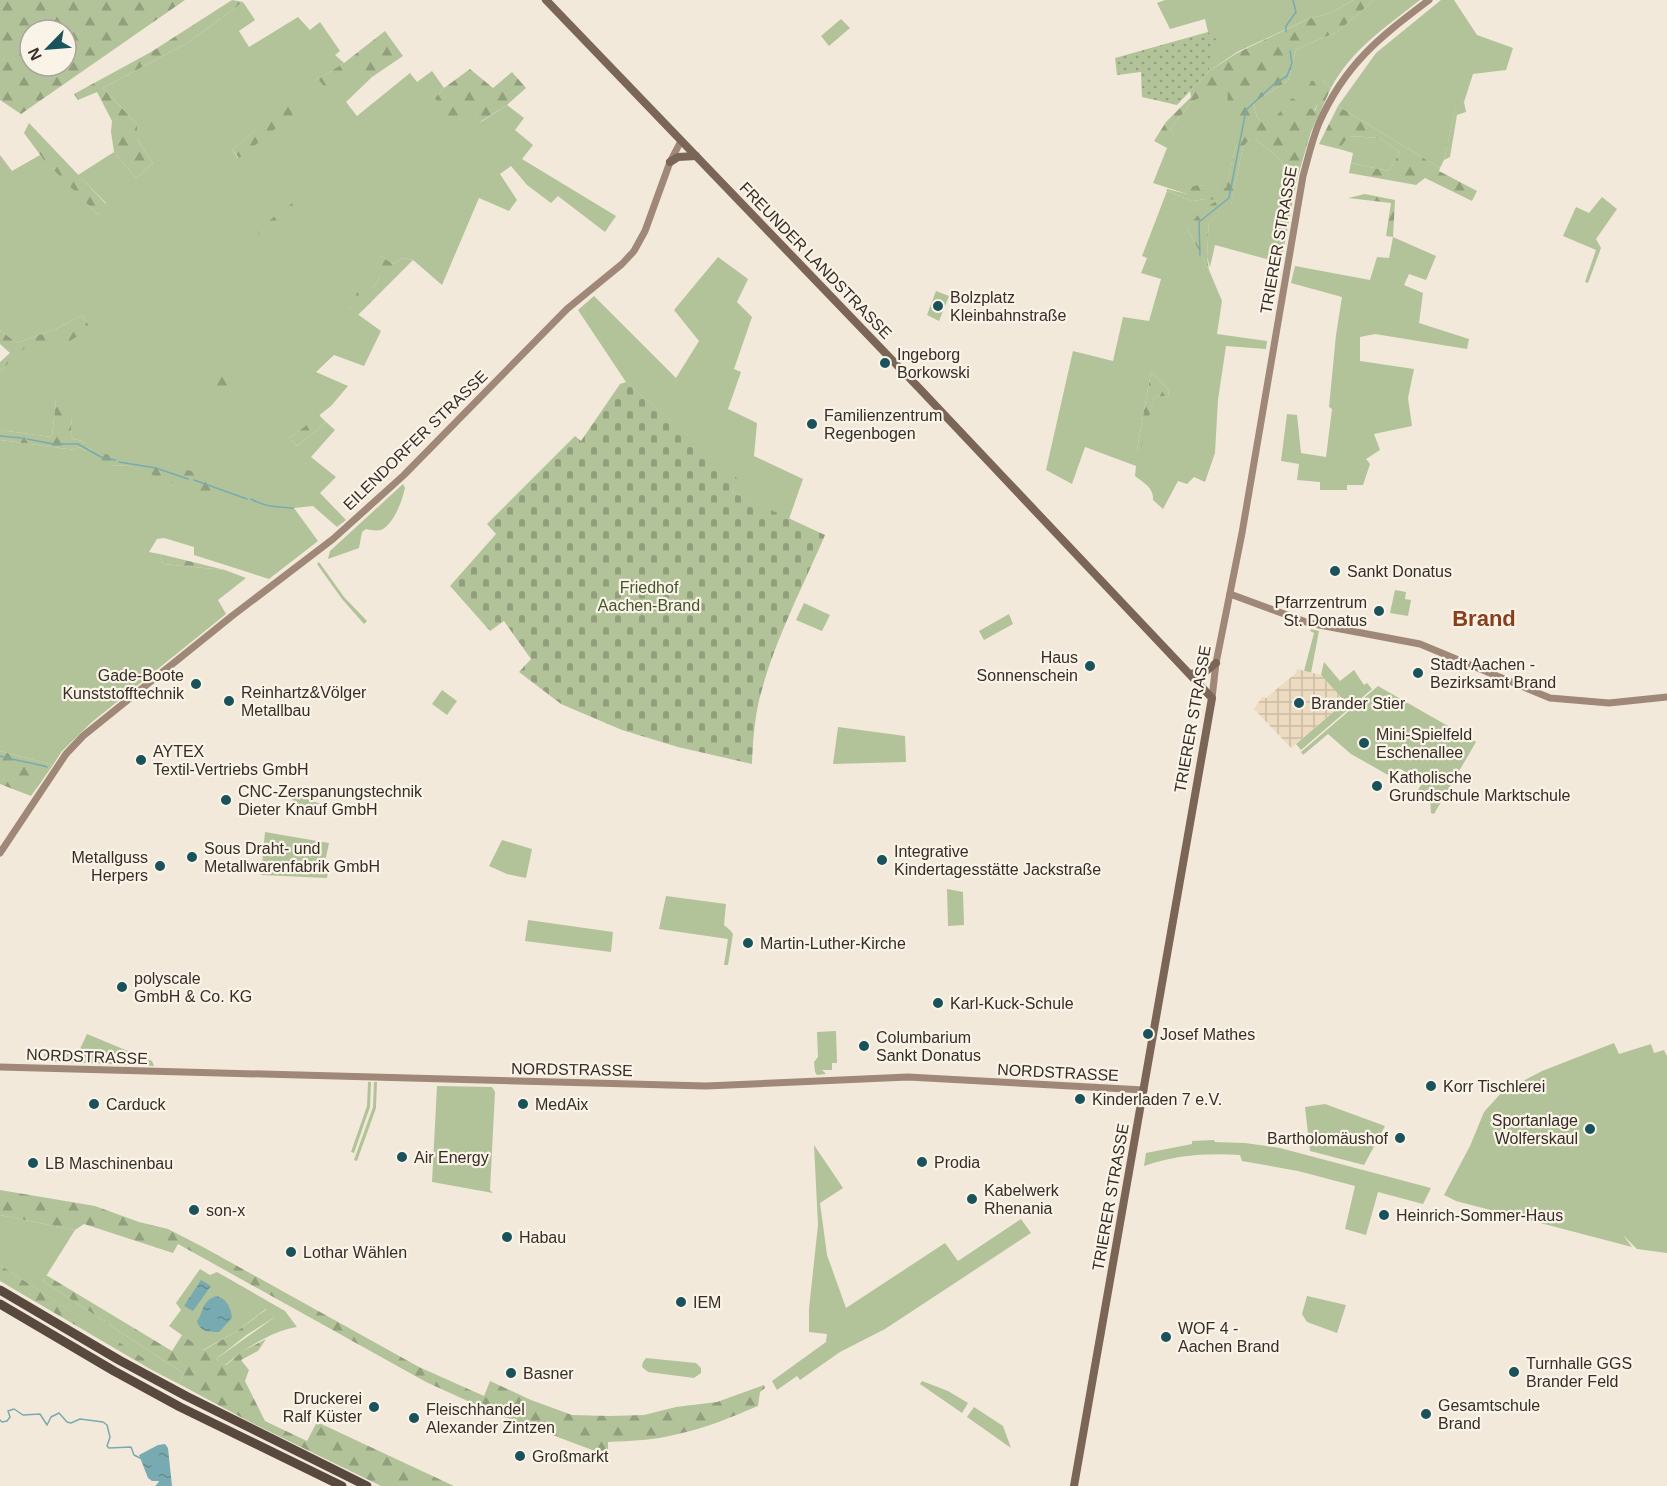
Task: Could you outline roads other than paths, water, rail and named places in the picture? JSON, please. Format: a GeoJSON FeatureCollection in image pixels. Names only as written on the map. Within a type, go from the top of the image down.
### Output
{"type":"FeatureCollection","features":[{"type":"Feature","properties":{"kind":"highway"},"geometry":{"type":"LineString","coordinates":[[0,1290],[119,1360],[208,1408],[368,1486]]}},
{"type":"Feature","properties":{"kind":"highway"},"geometry":{"type":"LineString","coordinates":[[0,1304],[180,1407],[342,1486]]}},
{"type":"Feature","properties":{"kind":"main road","name":"FREUNDER LANDSTRASSE"},"geometry":{"type":"LineString","coordinates":[[546,0],[919,388],[1212,698]]}},
{"type":"Feature","properties":{"kind":"main road"},"geometry":{"type":"LineString","coordinates":[[670,162],[678,156],[696,156]]}},
{"type":"Feature","properties":{"kind":"main road"},"geometry":{"type":"LineString","coordinates":[[1190,674],[1205,672],[1216,663]]}},
{"type":"Feature","properties":{"kind":"main road","name":"TRIERER STRASSE"},"geometry":{"type":"LineString","coordinates":[[1074,1486],[1212,698]]}},
{"type":"Feature","properties":{"kind":"street","name":"TRIERER STRASSE"},"geometry":{"type":"LineString","coordinates":[[1212,698],[1216,663],[1242,533],[1303,176],[1318,125],[1331,98],[1355,63],[1387,32],[1429,0]]}},
{"type":"Feature","properties":{"kind":"street","name":"EILENDORFER STRASSE"},"geometry":{"type":"LineString","coordinates":[[0,853],[66,754],[83,736],[232,616],[333,539],[404,475],[570,306],[622,264],[634,251],[645,231],[670,162],[681,141]]}},
{"type":"Feature","properties":{"kind":"street"},"geometry":{"type":"LineString","coordinates":[[1230,594],[1309,623],[1420,644],[1550,698],[1609,703],[1667,697]]}},
{"type":"Feature","properties":{"kind":"street","name":"NORDSTRASSE"},"geometry":{"type":"LineString","coordinates":[[0,1067],[706,1086],[908,1077],[1144,1090]]}},
{"type":"Feature","properties":{"kind":"water"},"geometry":{"type":"Polygon","coordinates":[[[201,1280],[211,1286],[193,1311],[184,1306],[201,1280]]]}},
{"type":"Feature","properties":{"kind":"water"},"geometry":{"type":"Polygon","coordinates":[[[217,1296],[228,1304],[232,1318],[219,1332],[205,1331],[197,1321],[208,1300],[217,1296]]]}},
{"type":"Feature","properties":{"kind":"water"},"geometry":{"type":"Polygon","coordinates":[[[165,1444],[168,1448],[172,1486],[155,1486],[160,1481],[152,1481],[148,1478],[139,1455],[158,1445],[165,1444]]]}},
{"type":"Feature","properties":{"kind":"waterway"},"geometry":{"type":"LineString","coordinates":[[1286,32],[1286,26],[1296,12],[1293,0]]}},
{"type":"Feature","properties":{"kind":"waterway"},"geometry":{"type":"LineString","coordinates":[[1200,256],[1199,222],[1229,198],[1246,110],[1273,85],[1287,76],[1292,63],[1290,51]]}},
{"type":"Feature","properties":{"kind":"waterway"},"geometry":{"type":"LineString","coordinates":[[0,436],[22,438]]}},
{"type":"Feature","properties":{"kind":"waterway"},"geometry":{"type":"LineString","coordinates":[[27,439],[53,444],[78,444],[101,457],[115,460]]}},
{"type":"Feature","properties":{"kind":"waterway"},"geometry":{"type":"LineString","coordinates":[[119,462],[156,468],[188,479]]}},
{"type":"Feature","properties":{"kind":"waterway"},"geometry":{"type":"LineString","coordinates":[[194,480],[247,499]]}},
{"type":"Feature","properties":{"kind":"waterway"},"geometry":{"type":"LineString","coordinates":[[251,499],[266,505],[293,508]]}},
{"type":"Feature","properties":{"kind":"waterway"},"geometry":{"type":"LineString","coordinates":[[0,756],[47,767]]}},
{"type":"Feature","properties":{"kind":"waterway"},"geometry":{"type":"LineString","coordinates":[[0,1420],[7,1421],[10,1417],[8,1411],[14,1409],[23,1415],[40,1414],[47,1425],[51,1417],[59,1413],[71,1423],[80,1419],[103,1422],[107,1425],[110,1437],[107,1446],[109,1448],[131,1447],[134,1455],[142,1459]]}},
{"type":"Feature","properties":{"kind":"waterway"},"geometry":{"type":"LineString","coordinates":[[157,1486],[161,1479]]}},
{"type":"Feature","properties":{"kind":"place","name":"Bolzplatz Kleinbahnstraße"},"geometry":{"type":"Point","coordinates":[938,306]}},
{"type":"Feature","properties":{"kind":"place","name":"Ingeborg Borkowski"},"geometry":{"type":"Point","coordinates":[885,363]}},
{"type":"Feature","properties":{"kind":"place","name":"Familienzentrum Regenbogen"},"geometry":{"type":"Point","coordinates":[812,424]}},
{"type":"Feature","properties":{"kind":"place","name":"Sankt Donatus"},"geometry":{"type":"Point","coordinates":[1335,571]}},
{"type":"Feature","properties":{"kind":"place","name":"Pfarrzentrum St. Donatus"},"geometry":{"type":"Point","coordinates":[1379,611]}},
{"type":"Feature","properties":{"kind":"place","name":"Haus Sonnenschein"},"geometry":{"type":"Point","coordinates":[1090,666]}},
{"type":"Feature","properties":{"kind":"place","name":"Stadt Aachen - Bezirksamt Brand"},"geometry":{"type":"Point","coordinates":[1418,673]}},
{"type":"Feature","properties":{"kind":"place","name":"Gade-Boote Kunststofftechnik"},"geometry":{"type":"Point","coordinates":[196,684]}},
{"type":"Feature","properties":{"kind":"place","name":"Reinhartz&Völger Metallbau"},"geometry":{"type":"Point","coordinates":[229,701]}},
{"type":"Feature","properties":{"kind":"place","name":"Brander Stier"},"geometry":{"type":"Point","coordinates":[1299,703]}},
{"type":"Feature","properties":{"kind":"place","name":"Mini-Spielfeld Eschenallee"},"geometry":{"type":"Point","coordinates":[1364,743]}},
{"type":"Feature","properties":{"kind":"place","name":"AYTEX Textil-Vertriebs GmbH"},"geometry":{"type":"Point","coordinates":[141,760]}},
{"type":"Feature","properties":{"kind":"place","name":"Katholische Grundschule Marktschule"},"geometry":{"type":"Point","coordinates":[1377,786]}},
{"type":"Feature","properties":{"kind":"place","name":"CNC-Zerspanungstechnik Dieter Knauf GmbH"},"geometry":{"type":"Point","coordinates":[226,800]}},
{"type":"Feature","properties":{"kind":"place","name":"Sous Draht- und Metallwarenfabrik GmbH"},"geometry":{"type":"Point","coordinates":[192,857]}},
{"type":"Feature","properties":{"kind":"place","name":"Integrative Kindertagesstätte Jackstraße"},"geometry":{"type":"Point","coordinates":[882,860]}},
{"type":"Feature","properties":{"kind":"place","name":"Metallguss Herpers"},"geometry":{"type":"Point","coordinates":[160,866]}},
{"type":"Feature","properties":{"kind":"place","name":"Martin-Luther-Kirche"},"geometry":{"type":"Point","coordinates":[748,943]}},
{"type":"Feature","properties":{"kind":"place","name":"polyscale GmbH & Co. KG"},"geometry":{"type":"Point","coordinates":[122,987]}},
{"type":"Feature","properties":{"kind":"place","name":"Karl-Kuck-Schule"},"geometry":{"type":"Point","coordinates":[938,1003]}},
{"type":"Feature","properties":{"kind":"place","name":"Josef Mathes"},"geometry":{"type":"Point","coordinates":[1148,1034]}},
{"type":"Feature","properties":{"kind":"place","name":"Columbarium Sankt Donatus"},"geometry":{"type":"Point","coordinates":[864,1046]}},
{"type":"Feature","properties":{"kind":"place","name":"Korr Tischlerei"},"geometry":{"type":"Point","coordinates":[1431,1086]}},
{"type":"Feature","properties":{"kind":"place","name":"Kinderladen 7 e.V."},"geometry":{"type":"Point","coordinates":[1080,1099]}},
{"type":"Feature","properties":{"kind":"place","name":"Carduck"},"geometry":{"type":"Point","coordinates":[94,1104]}},
{"type":"Feature","properties":{"kind":"place","name":"MedAix"},"geometry":{"type":"Point","coordinates":[523,1104]}},
{"type":"Feature","properties":{"kind":"place","name":"Sportanlage Wolferskaul"},"geometry":{"type":"Point","coordinates":[1590,1129]}},
{"type":"Feature","properties":{"kind":"place","name":"Bartholomäushof"},"geometry":{"type":"Point","coordinates":[1400,1138]}},
{"type":"Feature","properties":{"kind":"place","name":"Air Energy"},"geometry":{"type":"Point","coordinates":[402,1157]}},
{"type":"Feature","properties":{"kind":"place","name":"Prodia"},"geometry":{"type":"Point","coordinates":[922,1162]}},
{"type":"Feature","properties":{"kind":"place","name":"LB Maschinenbau"},"geometry":{"type":"Point","coordinates":[33,1163]}},
{"type":"Feature","properties":{"kind":"place","name":"Kabelwerk Rhenania"},"geometry":{"type":"Point","coordinates":[972,1199]}},
{"type":"Feature","properties":{"kind":"place","name":"son-x"},"geometry":{"type":"Point","coordinates":[194,1210]}},
{"type":"Feature","properties":{"kind":"place","name":"Heinrich-Sommer-Haus"},"geometry":{"type":"Point","coordinates":[1384,1215]}},
{"type":"Feature","properties":{"kind":"place","name":"Habau"},"geometry":{"type":"Point","coordinates":[507,1237]}},
{"type":"Feature","properties":{"kind":"place","name":"Lothar Wählen"},"geometry":{"type":"Point","coordinates":[291,1252]}},
{"type":"Feature","properties":{"kind":"place","name":"IEM"},"geometry":{"type":"Point","coordinates":[681,1302]}},
{"type":"Feature","properties":{"kind":"place","name":"WOF 4 - Aachen Brand"},"geometry":{"type":"Point","coordinates":[1166,1337]}},
{"type":"Feature","properties":{"kind":"place","name":"Turnhalle GGS Brander Feld"},"geometry":{"type":"Point","coordinates":[1514,1372]}},
{"type":"Feature","properties":{"kind":"place","name":"Basner"},"geometry":{"type":"Point","coordinates":[511,1373]}},
{"type":"Feature","properties":{"kind":"place","name":"Druckerei Ralf Küster"},"geometry":{"type":"Point","coordinates":[374,1407]}},
{"type":"Feature","properties":{"kind":"place","name":"Gesamtschule Brand"},"geometry":{"type":"Point","coordinates":[1426,1414]}},
{"type":"Feature","properties":{"kind":"place","name":"Fleischhandel Alexander Zintzen"},"geometry":{"type":"Point","coordinates":[414,1418]}},
{"type":"Feature","properties":{"kind":"place","name":"Großmarkt"},"geometry":{"type":"Point","coordinates":[520,1456]}},
{"type":"Feature","properties":{"kind":"district","name":"Brand"},"geometry":{"type":"Point","coordinates":[1484,618]}},
{"type":"Feature","properties":{"kind":"park label","name":"Friedhof Aachen-Brand"},"geometry":{"type":"Point","coordinates":[649,596]}}]}
